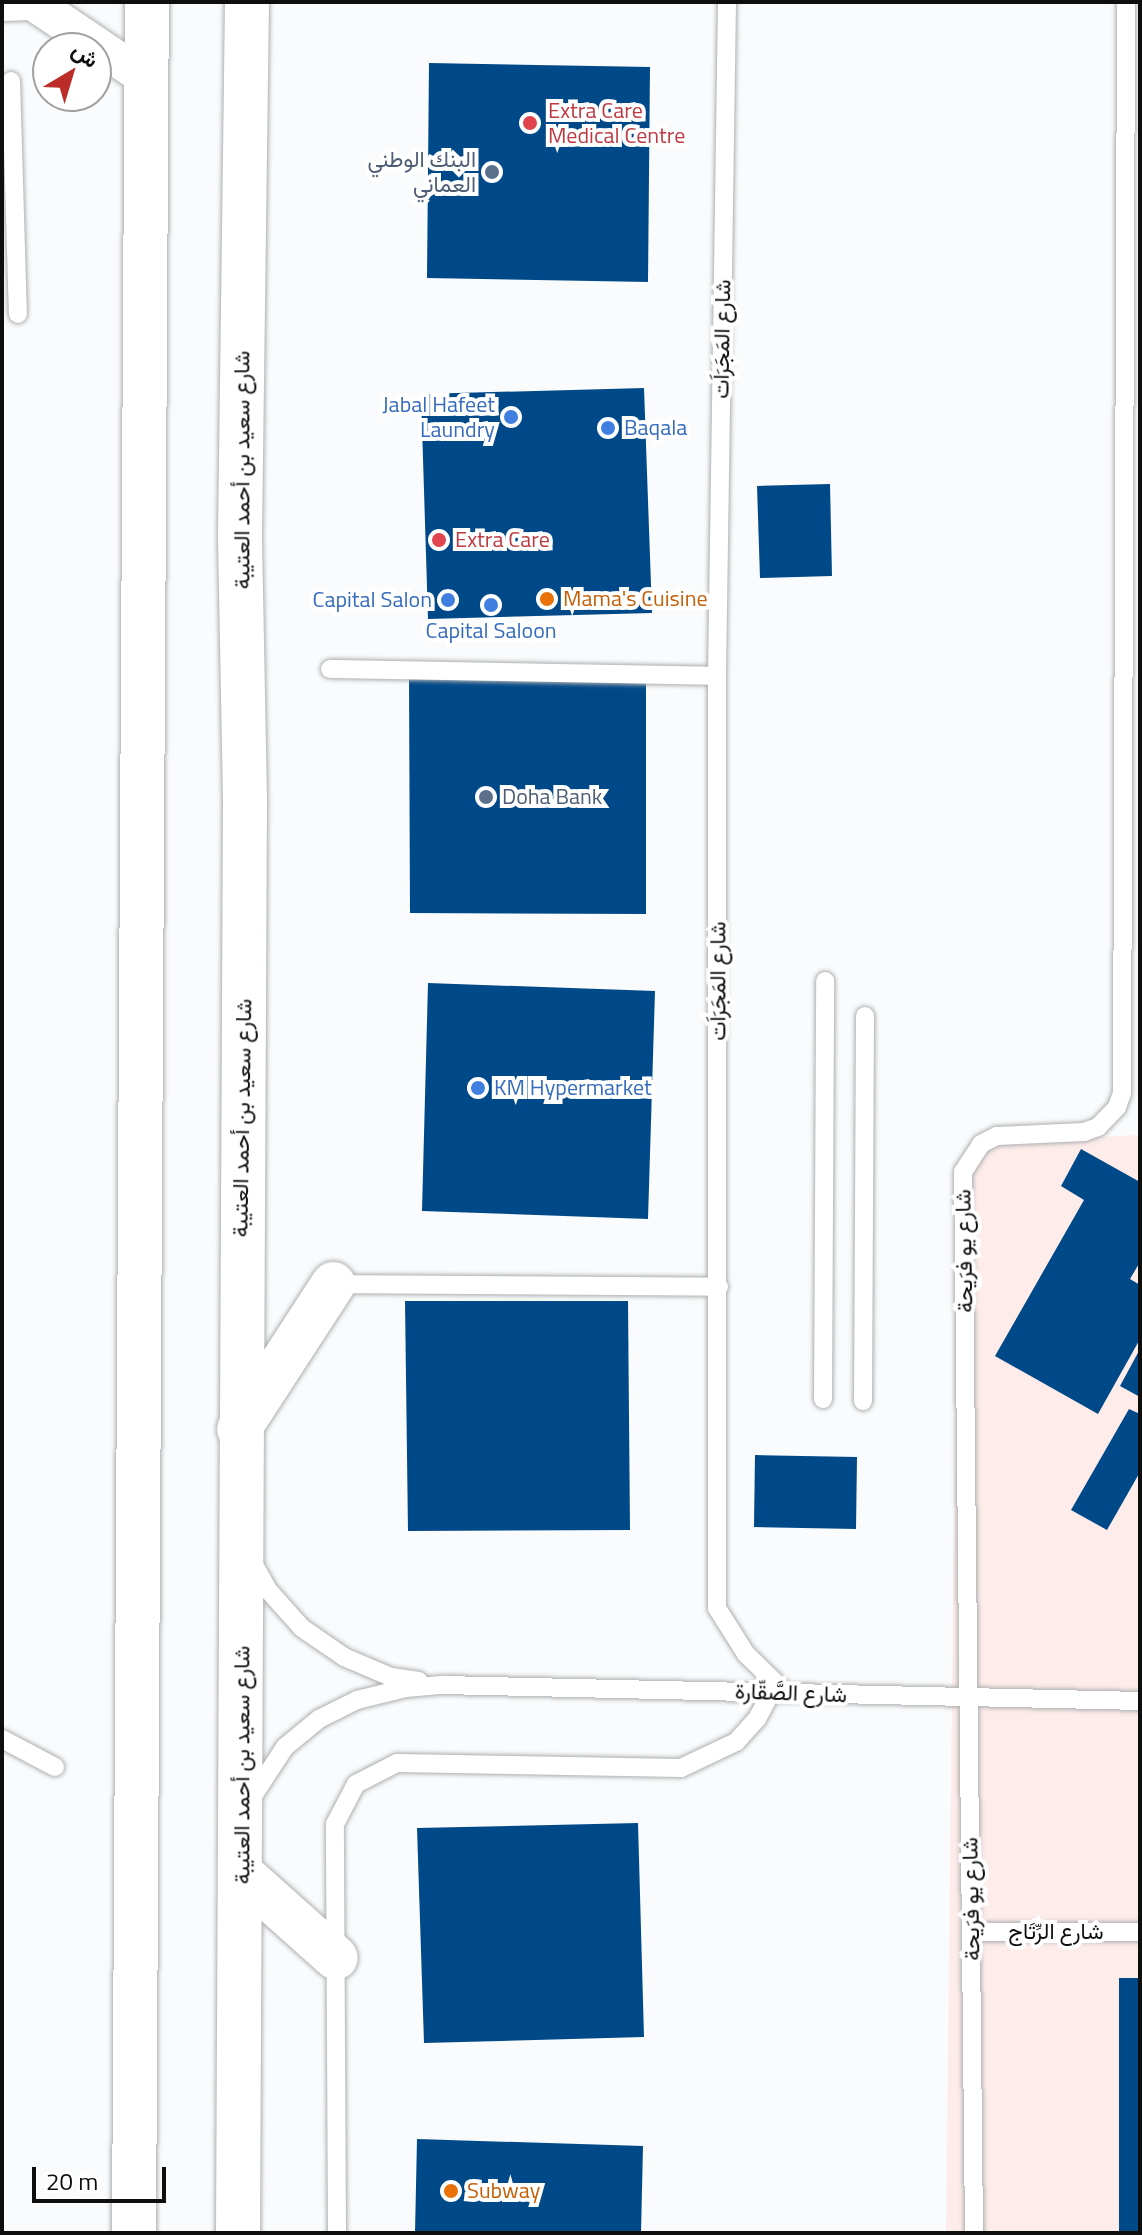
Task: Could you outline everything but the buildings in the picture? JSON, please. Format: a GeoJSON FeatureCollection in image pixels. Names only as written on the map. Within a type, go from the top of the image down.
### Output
{"type":"FeatureCollection","features":[{"type":"Feature","properties":{"kind":"main road"},"geometry":{"type":"LineString","coordinates":[[134,2233],[147,2]]}},
{"type":"Feature","properties":{"kind":"main road","name":"شارع سعيد بن أحمد العتيبة"},"geometry":{"type":"LineString","coordinates":[[238,2233],[247,2]]}},
{"type":"Feature","properties":{"kind":"main road"},"geometry":{"type":"LineString","coordinates":[[239,1429],[333,1284]]}},
{"type":"Feature","properties":{"kind":"main road"},"geometry":{"type":"LineString","coordinates":[[241,1873],[336,1958]]}},
{"type":"Feature","properties":{"kind":"street"},"geometry":{"type":"LineString","coordinates":[[24,3],[147,79]]}},
{"type":"Feature","properties":{"kind":"lane","name":"شارع المَجَرَاَت"},"geometry":{"type":"LineString","coordinates":[[727,2],[717,676],[717,1608],[746,1654],[778,1693]]}},
{"type":"Feature","properties":{"kind":"lane","name":"شارع يو فرَيحة"},"geometry":{"type":"LineString","coordinates":[[974,2233],[963,1172],[981,1144],[997,1136],[1098,1127],[1117,1107],[1122,1093],[1126,2]]}},
{"type":"Feature","properties":{"kind":"lane"},"geometry":{"type":"LineString","coordinates":[[11,81],[18,314]]}},
{"type":"Feature","properties":{"kind":"lane"},"geometry":{"type":"LineString","coordinates":[[330,669],[717,676]]}},
{"type":"Feature","properties":{"kind":"lane"},"geometry":{"type":"LineString","coordinates":[[823,1399],[825,981]]}},
{"type":"Feature","properties":{"kind":"lane"},"geometry":{"type":"LineString","coordinates":[[863,1401],[865,1016]]}},
{"type":"Feature","properties":{"kind":"lane"},"geometry":{"type":"LineString","coordinates":[[333,1284],[719,1287]]}},
{"type":"Feature","properties":{"kind":"lane","name":"شارع الصَّقّارة"},"geometry":{"type":"LineString","coordinates":[[243,1545],[268,1590],[302,1628],[344,1657],[391,1677],[442,1685],[1140,1701]]}},
{"type":"Feature","properties":{"kind":"lane","name":"شارع الصَّقّارة"},"geometry":{"type":"LineString","coordinates":[[241,1820],[260,1781],[285,1747],[319,1719],[357,1700],[442,1685]]}},
{"type":"Feature","properties":{"kind":"lane"},"geometry":{"type":"LineString","coordinates":[[337,2233],[335,1824],[356,1784],[375,1770],[397,1763],[681,1768],[736,1742],[778,1693]]}},
{"type":"Feature","properties":{"kind":"lane"},"geometry":{"type":"LineString","coordinates":[[2,1739],[55,1767]]}},
{"type":"Feature","properties":{"kind":"lane","name":"شارع الرِّتَاج"},"geometry":{"type":"LineString","coordinates":[[971,1932],[1140,1932]]}},
{"type":"Feature","properties":{"kind":"shaded area"},"geometry":{"type":"Polygon","coordinates":[[[1140,1135],[1140,2233],[946,2233],[955,1437],[968,1143],[1140,1135]]]}},
{"type":"Feature","properties":{"kind":"place","name":"Extra Care Medical Centre"},"geometry":{"type":"Point","coordinates":[530,123]}},
{"type":"Feature","properties":{"kind":"place","name":"البنك الوطني العماني"},"geometry":{"type":"Point","coordinates":[492,172]}},
{"type":"Feature","properties":{"kind":"place","name":"Jabal Hafeet Laundry"},"geometry":{"type":"Point","coordinates":[511,417]}},
{"type":"Feature","properties":{"kind":"place","name":"Baqala"},"geometry":{"type":"Point","coordinates":[608,428]}},
{"type":"Feature","properties":{"kind":"place","name":"Extra Care"},"geometry":{"type":"Point","coordinates":[439,540]}},
{"type":"Feature","properties":{"kind":"place","name":"Mama's Cuisine"},"geometry":{"type":"Point","coordinates":[547,599]}},
{"type":"Feature","properties":{"kind":"place","name":"Capital Salon"},"geometry":{"type":"Point","coordinates":[448,600]}},
{"type":"Feature","properties":{"kind":"place","name":"Capital Saloon"},"geometry":{"type":"Point","coordinates":[491,605]}},
{"type":"Feature","properties":{"kind":"place","name":"Doha Bank"},"geometry":{"type":"Point","coordinates":[486,797]}},
{"type":"Feature","properties":{"kind":"place","name":"KM Hypermarket"},"geometry":{"type":"Point","coordinates":[478,1088]}},
{"type":"Feature","properties":{"kind":"place","name":"Subway"},"geometry":{"type":"Point","coordinates":[451,2191]}}]}
